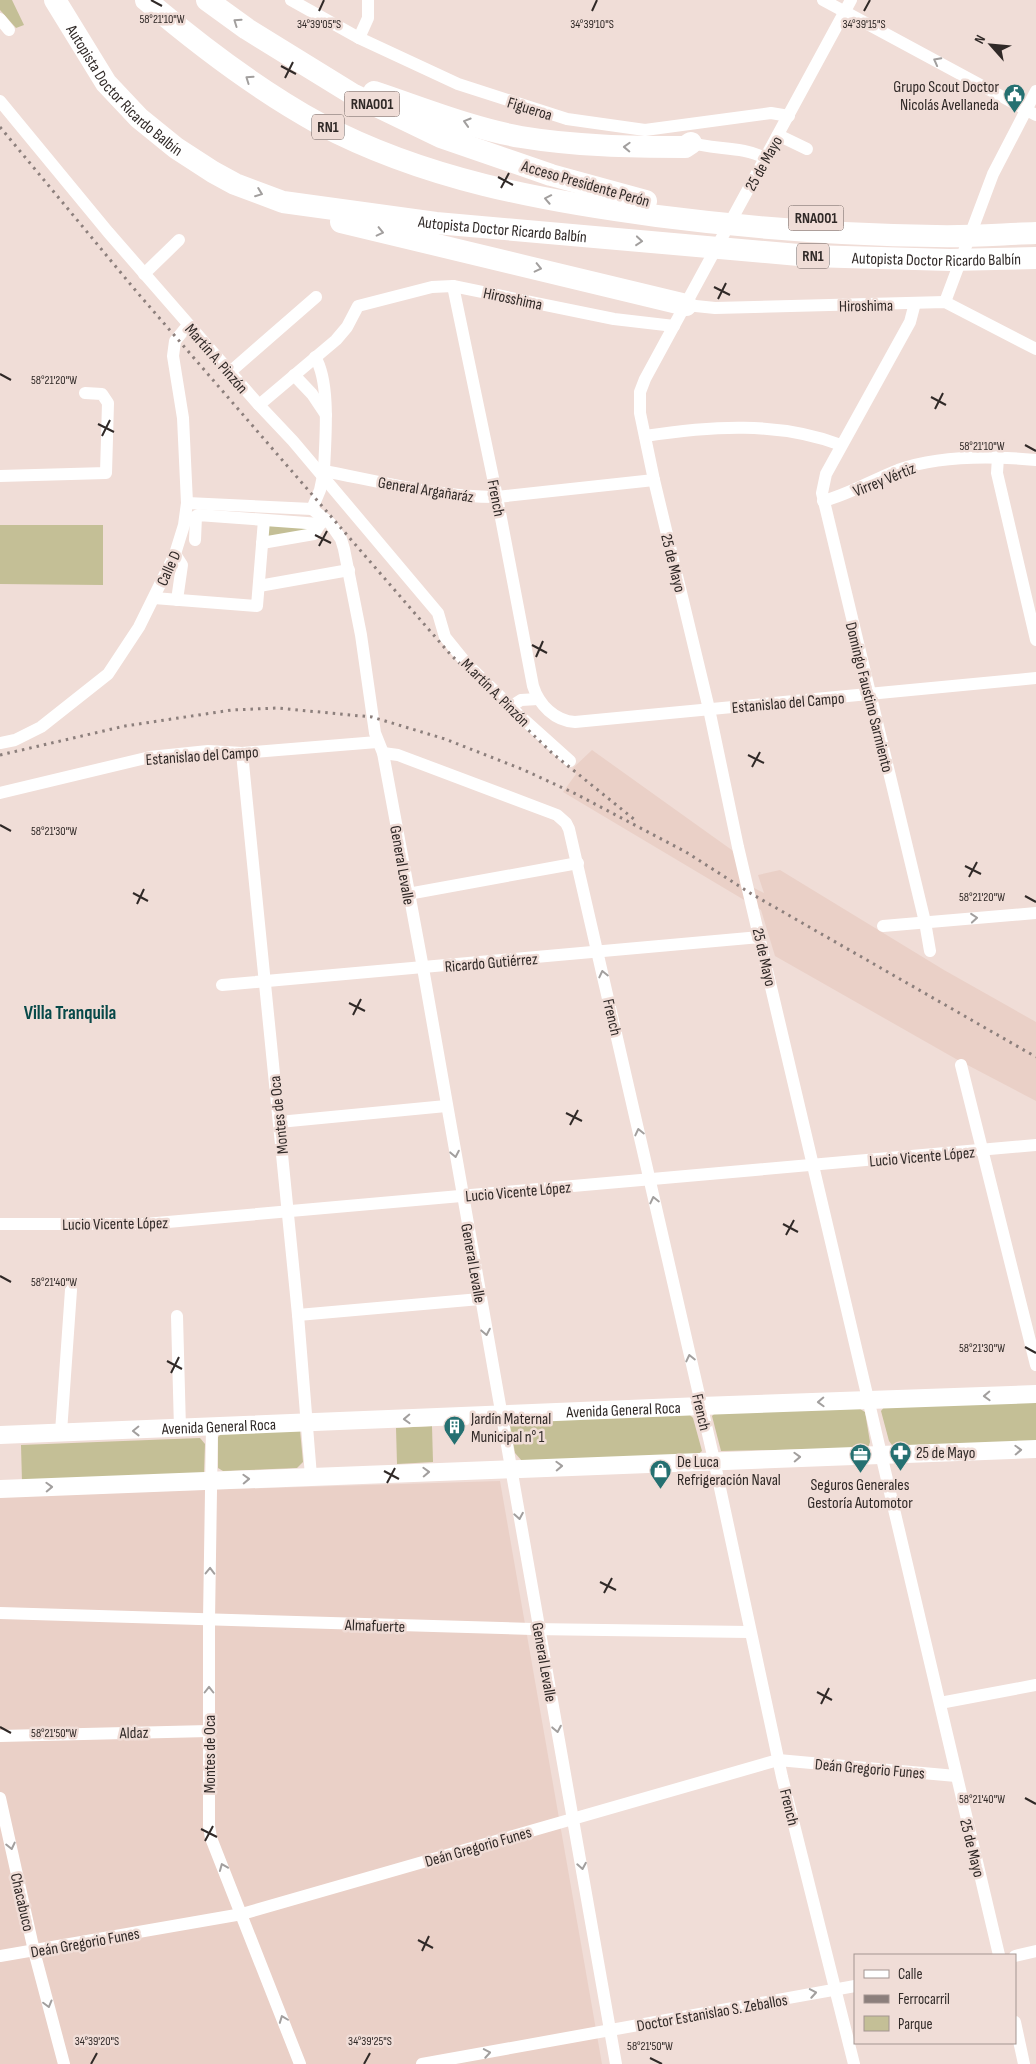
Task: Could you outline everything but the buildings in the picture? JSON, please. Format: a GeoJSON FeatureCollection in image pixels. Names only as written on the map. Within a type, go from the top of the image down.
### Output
{"type":"FeatureCollection","features":[{"type":"Feature","properties":{"kind":"highway","name":"Autopista Doctor Ricardo Balbín"},"geometry":{"type":"LineString","coordinates":[[55,0],[106,83],[140,118],[176,148],[213,172],[235,184],[283,202],[436,223],[810,256],[932,260],[1036,258]]}},
{"type":"Feature","properties":{"kind":"highway","name":"Autopista Doctor Ricardo Balbín"},"geometry":{"type":"LineString","coordinates":[[146,0],[215,55],[284,103],[322,125],[374,148],[437,171],[532,196],[597,199],[725,224],[851,234],[939,236],[1036,233]]}},
{"type":"Feature","properties":{"kind":"highway","name":"Acceso Presidente Perón"},"geometry":{"type":"LineString","coordinates":[[207,0],[305,66],[354,95],[440,137],[597,199],[649,201],[680,206],[816,218],[925,223],[1036,221]]}},
{"type":"Feature","properties":{"kind":"highway"},"geometry":{"type":"LineString","coordinates":[[305,66],[445,116],[519,136],[570,144],[626,147],[685,147],[691,143]]}},
{"type":"Feature","properties":{"kind":"highway"},"geometry":{"type":"LineString","coordinates":[[283,202],[360,227],[686,305]]}},
{"type":"Feature","properties":{"kind":"main road","name":"Avenida General Roca"},"geometry":{"type":"LineString","coordinates":[[0,1435],[1036,1394]]}},
{"type":"Feature","properties":{"kind":"main road"},"geometry":{"type":"LineString","coordinates":[[0,1489],[1036,1449]]}},
{"type":"Feature","properties":{"kind":"street","name":"Figueroa"},"geometry":{"type":"LineString","coordinates":[[291,0],[359,38],[458,84],[507,101],[586,123],[645,130],[771,113],[789,116]]}},
{"type":"Feature","properties":{"kind":"street"},"geometry":{"type":"LineString","coordinates":[[359,38],[368,18],[368,0]]}},
{"type":"Feature","properties":{"kind":"street"},"geometry":{"type":"LineString","coordinates":[[823,0],[1031,112]]}},
{"type":"Feature","properties":{"kind":"street","name":"25 de Mayo"},"geometry":{"type":"LineString","coordinates":[[851,0],[644,379],[640,392],[640,413],[654,480],[709,709],[738,846],[815,1166],[999,1954]]}},
{"type":"Feature","properties":{"kind":"street"},"geometry":{"type":"LineString","coordinates":[[0,20],[9,30]]}},
{"type":"Feature","properties":{"kind":"street"},"geometry":{"type":"LineString","coordinates":[[946,302],[993,174],[1031,112],[1036,91]]}},
{"type":"Feature","properties":{"kind":"street","name":"Martín A. Pinzón"},"geometry":{"type":"LineString","coordinates":[[0,101],[144,274],[259,405],[323,474],[438,612]]}},
{"type":"Feature","properties":{"kind":"street"},"geometry":{"type":"LineString","coordinates":[[645,130],[650,138],[670,138],[691,143],[745,149],[765,158]]}},
{"type":"Feature","properties":{"kind":"street"},"geometry":{"type":"LineString","coordinates":[[778,135],[807,149]]}},
{"type":"Feature","properties":{"kind":"street"},"geometry":{"type":"LineString","coordinates":[[144,274],[179,240]]}},
{"type":"Feature","properties":{"kind":"street","name":"Hirosshima"},"geometry":{"type":"LineString","coordinates":[[316,357],[346,327],[354,309],[364,303],[432,287],[453,286],[614,319],[674,326]]}},
{"type":"Feature","properties":{"kind":"street","name":"French"},"geometry":{"type":"LineString","coordinates":[[453,286],[497,497],[533,686],[541,703]]}},
{"type":"Feature","properties":{"kind":"street"},"geometry":{"type":"LineString","coordinates":[[230,372],[316,297]]}},
{"type":"Feature","properties":{"kind":"street","name":"Hiroshima"},"geometry":{"type":"LineString","coordinates":[[686,305],[715,308],[946,302],[1036,349]]}},
{"type":"Feature","properties":{"kind":"street","name":"Domingo Faustino Sarmiento"},"geometry":{"type":"LineString","coordinates":[[915,303],[910,322],[826,474],[823,485],[823,502],[925,922],[930,951]]}},
{"type":"Feature","properties":{"kind":"street","name":"Calle D"},"geometry":{"type":"LineString","coordinates":[[0,743],[15,740],[41,727],[108,674],[139,627],[175,554],[184,524],[187,503],[183,418],[173,364],[175,341],[188,325]]}},
{"type":"Feature","properties":{"kind":"street"},"geometry":{"type":"LineString","coordinates":[[187,503],[312,509],[323,474],[326,415],[319,364],[316,357],[259,405]]}},
{"type":"Feature","properties":{"kind":"street"},"geometry":{"type":"LineString","coordinates":[[294,375],[326,415]]}},
{"type":"Feature","properties":{"kind":"street"},"geometry":{"type":"LineString","coordinates":[[0,476],[106,473],[108,403],[102,394],[85,392]]}},
{"type":"Feature","properties":{"kind":"street"},"geometry":{"type":"LineString","coordinates":[[645,436],[698,428],[737,427],[805,434],[841,445]]}},
{"type":"Feature","properties":{"kind":"street"},"geometry":{"type":"LineString","coordinates":[[998,457],[997,473],[1036,640]]}},
{"type":"Feature","properties":{"kind":"street","name":"Virrey Vértiz"},"geometry":{"type":"LineString","coordinates":[[823,502],[846,495],[896,471],[920,464],[998,457],[1036,460]]}},
{"type":"Feature","properties":{"kind":"street","name":"General Argañaráz"},"geometry":{"type":"LineString","coordinates":[[323,474],[447,494],[497,497],[654,480]]}},
{"type":"Feature","properties":{"kind":"street","name":"General Levalle"},"geometry":{"type":"LineString","coordinates":[[312,509],[341,539],[349,570],[380,748],[423,968],[616,2064]]}},
{"type":"Feature","properties":{"kind":"street"},"geometry":{"type":"LineString","coordinates":[[195,540],[196,516],[198,515],[323,522]]}},
{"type":"Feature","properties":{"kind":"street"},"geometry":{"type":"LineString","coordinates":[[154,598],[257,606],[264,520]]}},
{"type":"Feature","properties":{"kind":"street"},"geometry":{"type":"LineString","coordinates":[[262,543],[314,534],[323,522]]}},
{"type":"Feature","properties":{"kind":"street"},"geometry":{"type":"LineString","coordinates":[[175,554],[182,565],[177,600]]}},
{"type":"Feature","properties":{"kind":"street"},"geometry":{"type":"LineString","coordinates":[[259,586],[349,570]]}},
{"type":"Feature","properties":{"kind":"street","name":"M.artín A. Pinzón"},"geometry":{"type":"LineString","coordinates":[[438,612],[445,637],[452,647],[510,708],[570,761]]}},
{"type":"Feature","properties":{"kind":"street","name":"Estanislao del Campo"},"geometry":{"type":"LineString","coordinates":[[541,703],[559,718],[575,722],[1036,678]]}},
{"type":"Feature","properties":{"kind":"street"},"geometry":{"type":"LineString","coordinates":[[510,708],[521,700],[541,703]]}},
{"type":"Feature","properties":{"kind":"street","name":"Estanislao del Campo"},"geometry":{"type":"LineString","coordinates":[[0,793],[150,756],[208,751],[242,753],[380,748],[562,819]]}},
{"type":"Feature","properties":{"kind":"street","name":"Montes de Oca"},"geometry":{"type":"LineString","coordinates":[[242,753],[298,1315],[311,1476]]}},
{"type":"Feature","properties":{"kind":"street","name":"French"},"geometry":{"type":"LineString","coordinates":[[562,819],[569,829],[578,863],[714,1460],[749,1632],[778,1760],[854,2064]]}},
{"type":"Feature","properties":{"kind":"street"},"geometry":{"type":"LineString","coordinates":[[408,894],[578,863]]}},
{"type":"Feature","properties":{"kind":"street"},"geometry":{"type":"LineString","coordinates":[[883,926],[1036,913]]}},
{"type":"Feature","properties":{"kind":"street","name":"Ricardo Gutiérrez"},"geometry":{"type":"LineString","coordinates":[[222,984],[423,968],[760,937]]}},
{"type":"Feature","properties":{"kind":"street"},"geometry":{"type":"LineString","coordinates":[[961,1065],[1036,1365]]}},
{"type":"Feature","properties":{"kind":"street"},"geometry":{"type":"LineString","coordinates":[[279,1122],[446,1106]]}},
{"type":"Feature","properties":{"kind":"street","name":"Lucio Vicente López"},"geometry":{"type":"LineString","coordinates":[[0,1224],[145,1224],[1036,1145]]}},
{"type":"Feature","properties":{"kind":"street"},"geometry":{"type":"LineString","coordinates":[[61,1432],[71,1290]]}},
{"type":"Feature","properties":{"kind":"street"},"geometry":{"type":"LineString","coordinates":[[298,1315],[480,1299]]}},
{"type":"Feature","properties":{"kind":"street"},"geometry":{"type":"LineString","coordinates":[[177,1316],[180,1429]]}},
{"type":"Feature","properties":{"kind":"street","name":"Montes de Oca"},"geometry":{"type":"LineString","coordinates":[[212,1427],[209,1620],[211,1838],[300,2064]]}},
{"type":"Feature","properties":{"kind":"street","name":"Almafuerte"},"geometry":{"type":"LineString","coordinates":[[0,1613],[538,1629],[749,1632]]}},
{"type":"Feature","properties":{"kind":"street"},"geometry":{"type":"LineString","coordinates":[[940,1703],[1036,1685]]}},
{"type":"Feature","properties":{"kind":"street","name":"Aldaz"},"geometry":{"type":"LineString","coordinates":[[0,1736],[209,1731]]}},
{"type":"Feature","properties":{"kind":"street","name":"Deán Gregorio Funes"},"geometry":{"type":"LineString","coordinates":[[0,1956],[242,1914],[778,1760],[956,1776]]}},
{"type":"Feature","properties":{"kind":"street","name":"Chacabuco"},"geometry":{"type":"LineString","coordinates":[[0,1798],[34,1951],[64,2064]]}},
{"type":"Feature","properties":{"kind":"street"},"geometry":{"type":"LineString","coordinates":[[1016,1956],[1036,1951]]}},
{"type":"Feature","properties":{"kind":"street","name":"Doctor Estanislao S. Zeballos"},"geometry":{"type":"LineString","coordinates":[[422,2064],[854,1986]]}},
{"type":"Feature","properties":{"kind":"street"},"geometry":{"type":"LineString","coordinates":[[1016,2027],[1024,2064]]}},
{"type":"Feature","properties":{"kind":"shaded area"},"geometry":{"type":"Polygon","coordinates":[[[592,750],[736,853],[744,883],[764,893],[758,875],[780,870],[944,970],[1036,1022],[1036,1101],[956,1059],[775,956],[761,910],[563,792],[576,774],[572,769],[592,750]]]}},
{"type":"Feature","properties":{"kind":"shaded area"},"geometry":{"type":"Polygon","coordinates":[[[500,1481],[602,2064],[0,2064],[0,1496],[500,1481]]]}},
{"type":"Feature","properties":{"kind":"green space"},"geometry":{"type":"Polygon","coordinates":[[[0,0],[12,0],[24,25],[16,28],[0,10],[0,0]]]}},
{"type":"Feature","properties":{"kind":"green space"},"geometry":{"type":"Polygon","coordinates":[[[267,523],[314,527],[310,532],[266,537],[267,523]]]}},
{"type":"Feature","properties":{"kind":"green space"},"geometry":{"type":"Polygon","coordinates":[[[0,525],[103,525],[103,585],[0,584],[0,525]]]}},
{"type":"Feature","properties":{"kind":"green space"},"geometry":{"type":"Polygon","coordinates":[[[1036,1395],[1036,1448],[892,1445],[889,1441],[881,1411],[885,1406],[1036,1395]]]}},
{"type":"Feature","properties":{"kind":"green space"},"geometry":{"type":"Polygon","coordinates":[[[857,1407],[865,1412],[870,1442],[868,1448],[721,1451],[712,1416],[716,1412],[857,1407]]]}},
{"type":"Feature","properties":{"kind":"green space"},"geometry":{"type":"Polygon","coordinates":[[[688,1413],[693,1418],[702,1451],[697,1455],[522,1461],[515,1453],[510,1425],[516,1421],[688,1413]]]}},
{"type":"Feature","properties":{"kind":"green space"},"geometry":{"type":"Polygon","coordinates":[[[432,1426],[433,1462],[397,1464],[396,1428],[432,1426]]]}},
{"type":"Feature","properties":{"kind":"green space"},"geometry":{"type":"Polygon","coordinates":[[[300,1430],[303,1462],[297,1468],[223,1471],[218,1468],[218,1437],[224,1431],[300,1430]]]}},
{"type":"Feature","properties":{"kind":"green space"},"geometry":{"type":"Polygon","coordinates":[[[200,1438],[205,1444],[204,1473],[22,1482],[21,1445],[200,1438]]]}},
{"type":"Feature","properties":{"kind":"railway"},"geometry":{"type":"LineString","coordinates":[[0,127],[136,291],[450,654],[552,753],[635,820]]}},
{"type":"Feature","properties":{"kind":"railway"},"geometry":{"type":"LineString","coordinates":[[0,755],[125,726],[232,710],[277,708],[372,717],[445,739],[524,770],[576,794],[686,852],[750,893],[1036,1057]]}},
{"type":"Feature","properties":{"kind":"place","name":"Grupo Scout Doctor Nicolás Avellaneda"},"geometry":{"type":"Point","coordinates":[1015,114]}},
{"type":"Feature","properties":{"kind":"place","name":"Jardín Maternal Municipal n° 1"},"geometry":{"type":"Point","coordinates":[455,1446]}},
{"type":"Feature","properties":{"kind":"place","name":"25 de Mayo"},"geometry":{"type":"Point","coordinates":[900,1471]}},
{"type":"Feature","properties":{"kind":"place","name":"Seguros Generales Gestoría Automotor"},"geometry":{"type":"Point","coordinates":[860,1474]}},
{"type":"Feature","properties":{"kind":"place","name":"De Luca Refrigeración Naval"},"geometry":{"type":"Point","coordinates":[661,1489]}},
{"type":"Feature","properties":{"kind":"district","name":"Villa Tranquila"},"geometry":{"type":"Point","coordinates":[70,1012]}}]}
